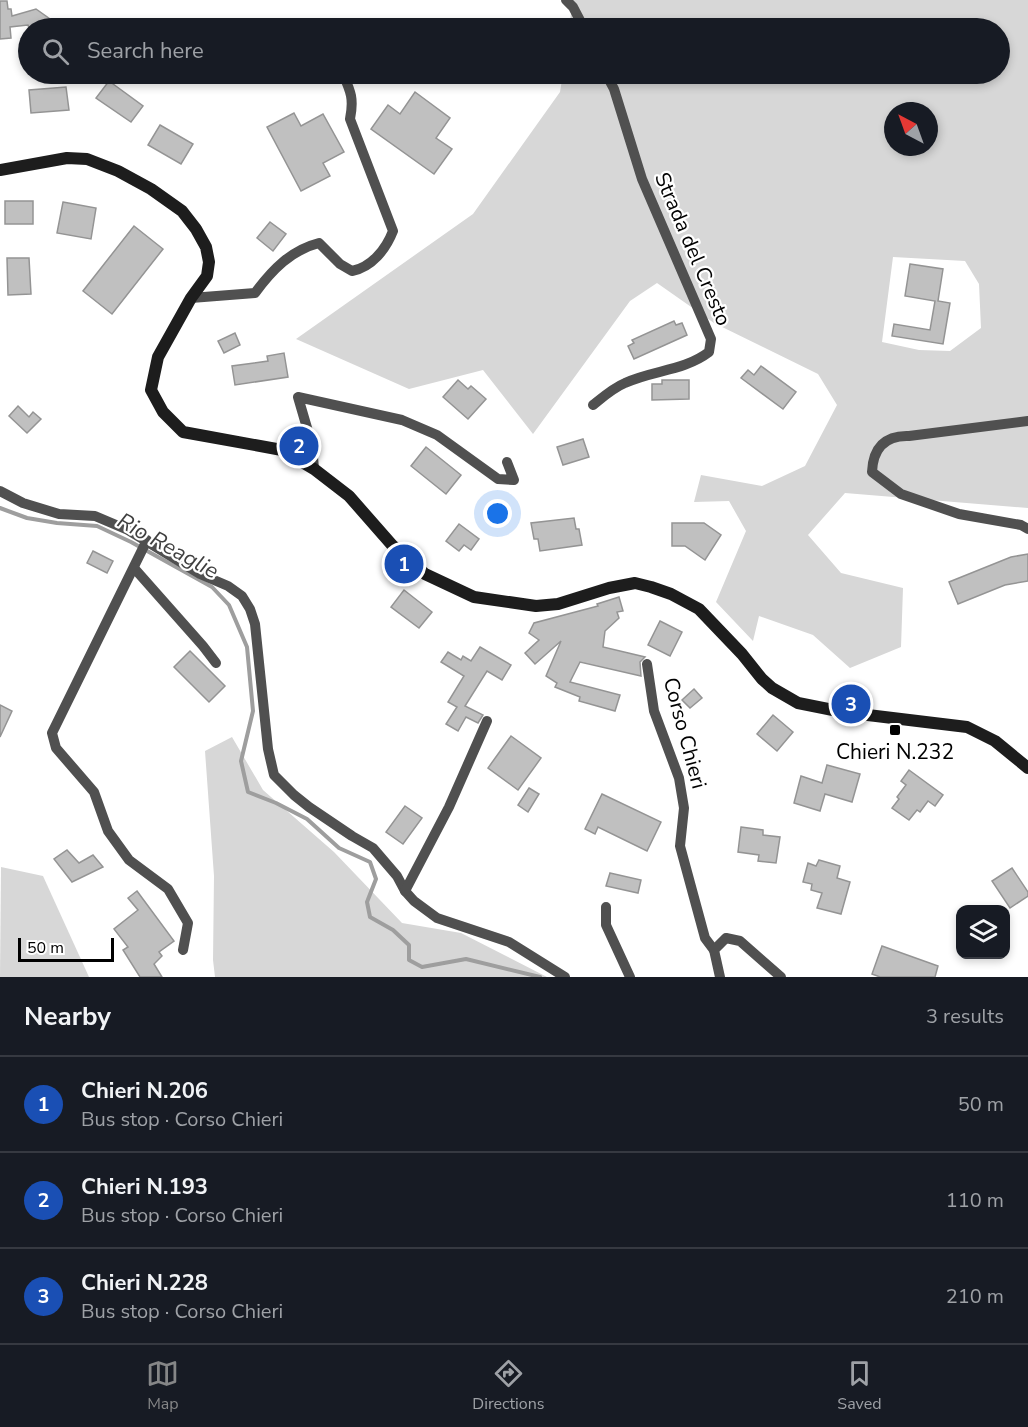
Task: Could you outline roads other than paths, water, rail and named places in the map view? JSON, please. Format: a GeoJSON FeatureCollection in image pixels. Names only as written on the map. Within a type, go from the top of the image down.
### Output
{"type":"FeatureCollection","features":[{"type":"Feature","properties":{"kind":"main road"},"geometry":{"type":"LineString","coordinates":[[0,170],[68,158],[87,159],[118,171],[151,189],[182,211],[196,229],[206,248],[209,262],[207,276],[191,298],[158,357],[151,390],[163,412],[183,432],[282,450],[314,469],[349,496],[392,545],[425,574],[474,597],[536,606],[558,604],[609,588],[635,583],[651,586],[699,609],[767,684],[798,704],[843,712],[967,727],[995,741],[1028,768]]}},
{"type":"Feature","properties":{"kind":"street"},"geometry":{"type":"LineString","coordinates":[[566,0],[579,18]]}},
{"type":"Feature","properties":{"kind":"street"},"geometry":{"type":"LineString","coordinates":[[191,298],[255,292],[284,261],[304,247],[319,243],[340,264],[352,271],[361,269],[388,244],[393,231],[350,119],[353,104],[347,84]]}},
{"type":"Feature","properties":{"kind":"street","name":"Strada del Cresto"},"geometry":{"type":"LineString","coordinates":[[593,405],[625,383],[688,365],[701,358],[709,352],[711,339],[642,179],[611,84]]}},
{"type":"Feature","properties":{"kind":"street"},"geometry":{"type":"LineString","coordinates":[[314,469],[312,445],[298,397],[402,420],[437,435],[498,479],[514,480],[507,462]]}},
{"type":"Feature","properties":{"kind":"street"},"geometry":{"type":"LineString","coordinates":[[1028,421],[895,436],[884,442],[873,459],[872,472],[901,494],[959,514],[1021,525],[1028,529]]}},
{"type":"Feature","properties":{"kind":"street"},"geometry":{"type":"LineString","coordinates":[[0,491],[23,503],[59,514],[95,516],[128,530],[200,574],[228,586],[242,596],[255,624],[268,749],[274,775],[309,807],[373,848],[397,876],[405,891],[414,901],[437,918],[509,942],[564,977]]}},
{"type":"Feature","properties":{"kind":"street"},"geometry":{"type":"LineString","coordinates":[[147,541],[52,733],[56,748],[94,792],[108,831],[129,860],[168,889],[188,923],[183,950]]}},
{"type":"Feature","properties":{"kind":"street"},"geometry":{"type":"LineString","coordinates":[[137,563],[216,663]]}},
{"type":"Feature","properties":{"kind":"street","name":"Corso Chieri"},"geometry":{"type":"LineString","coordinates":[[647,663],[654,711],[679,778],[684,808],[680,846],[705,938],[714,950],[720,977]]}},
{"type":"Feature","properties":{"kind":"street"},"geometry":{"type":"LineString","coordinates":[[405,891],[449,807],[487,721]]}},
{"type":"Feature","properties":{"kind":"street"},"geometry":{"type":"LineString","coordinates":[[606,907],[606,924],[630,977]]}},
{"type":"Feature","properties":{"kind":"street"},"geometry":{"type":"LineString","coordinates":[[714,950],[726,938],[740,941],[781,977]]}},
{"type":"Feature","properties":{"kind":"waterway","name":"Rio Reaglie"},"geometry":{"type":"LineString","coordinates":[[0,508],[27,518],[97,526],[212,587],[229,605],[247,647],[253,711],[241,761],[248,792],[307,819],[339,848],[370,862],[376,879],[367,902],[370,917],[393,930],[409,945],[409,960],[422,967],[466,959],[540,977]]}},
{"type":"Feature","properties":{"kind":"place","name":"Chieri N.193"},"geometry":{"type":"Point","coordinates":[299,446]}},
{"type":"Feature","properties":{"kind":"place","name":"Chieri N.206"},"geometry":{"type":"Point","coordinates":[404,564]}},
{"type":"Feature","properties":{"kind":"place","name":"Chieri N.228"},"geometry":{"type":"Point","coordinates":[851,704]}},
{"type":"Feature","properties":{"kind":"place","name":"Chieri N.232"},"geometry":{"type":"Point","coordinates":[895,730]}}]}
